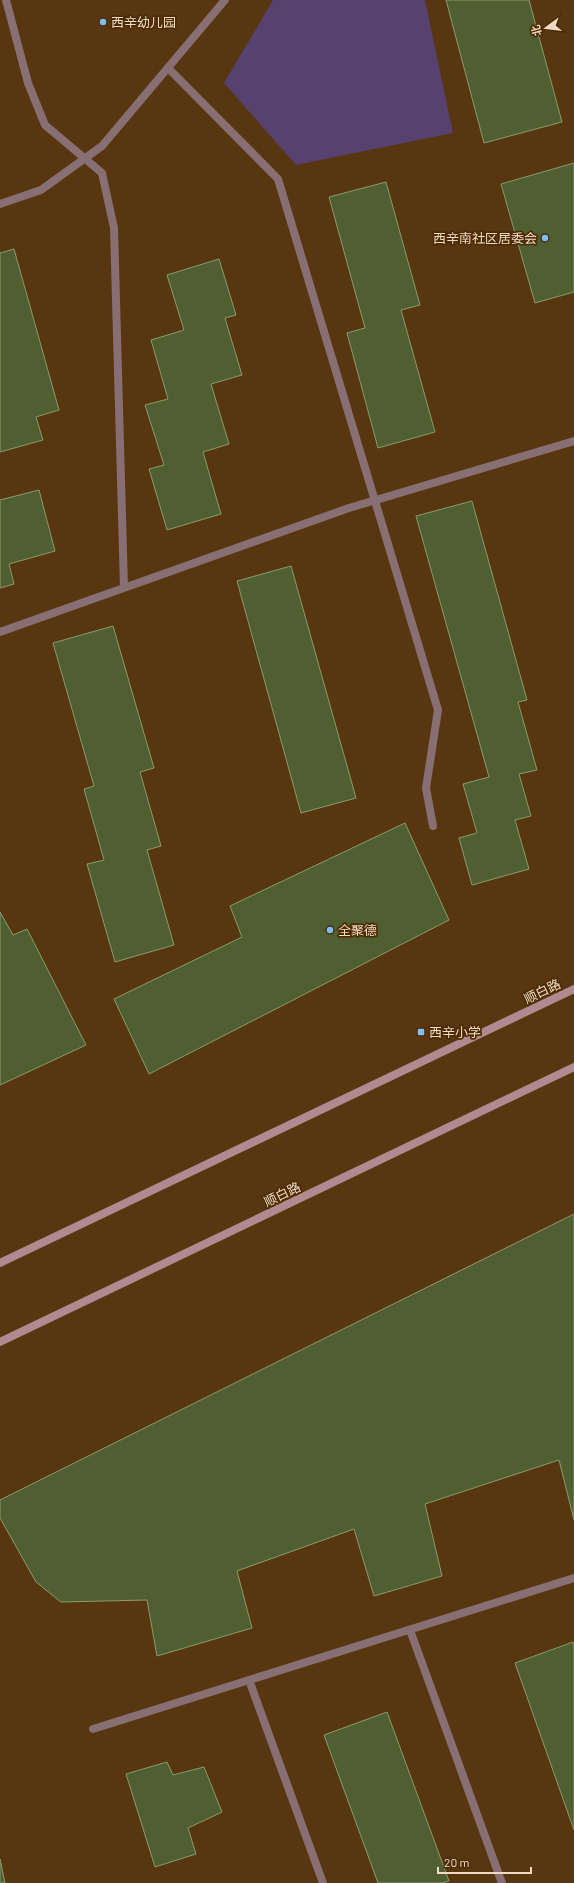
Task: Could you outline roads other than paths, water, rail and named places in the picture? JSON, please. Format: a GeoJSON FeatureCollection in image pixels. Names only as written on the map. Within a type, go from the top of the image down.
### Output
{"type":"FeatureCollection","features":[{"type":"Feature","properties":{"kind":"main road","name":"顺白路"},"geometry":{"type":"LineString","coordinates":[[0,1263],[574,989]]}},
{"type":"Feature","properties":{"kind":"main road","name":"顺白路"},"geometry":{"type":"LineString","coordinates":[[0,1342],[574,1067]]}},
{"type":"Feature","properties":{"kind":"street"},"geometry":{"type":"LineString","coordinates":[[6,0],[28,83],[45,125],[102,172],[114,228],[124,587]]}},
{"type":"Feature","properties":{"kind":"street"},"geometry":{"type":"LineString","coordinates":[[0,204],[41,190],[102,146],[225,0]]}},
{"type":"Feature","properties":{"kind":"street"},"geometry":{"type":"LineString","coordinates":[[168,68],[278,180],[438,710],[426,788],[433,826]]}},
{"type":"Feature","properties":{"kind":"street"},"geometry":{"type":"LineString","coordinates":[[0,632],[124,587],[375,500],[574,441]]}},
{"type":"Feature","properties":{"kind":"street"},"geometry":{"type":"LineString","coordinates":[[93,1729],[574,1578]]}},
{"type":"Feature","properties":{"kind":"street"},"geometry":{"type":"LineString","coordinates":[[410,1630],[502,1883]]}},
{"type":"Feature","properties":{"kind":"street"},"geometry":{"type":"LineString","coordinates":[[249,1680],[323,1883]]}},
{"type":"Feature","properties":{"kind":"place","name":"西辛幼儿园"},"geometry":{"type":"Point","coordinates":[103,22]}},
{"type":"Feature","properties":{"kind":"place","name":"西辛南社区居委会"},"geometry":{"type":"Point","coordinates":[545,238]}},
{"type":"Feature","properties":{"kind":"place","name":"全聚德"},"geometry":{"type":"Point","coordinates":[330,930]}},
{"type":"Feature","properties":{"kind":"place","name":"西辛小学"},"geometry":{"type":"Point","coordinates":[421,1032]}}]}
